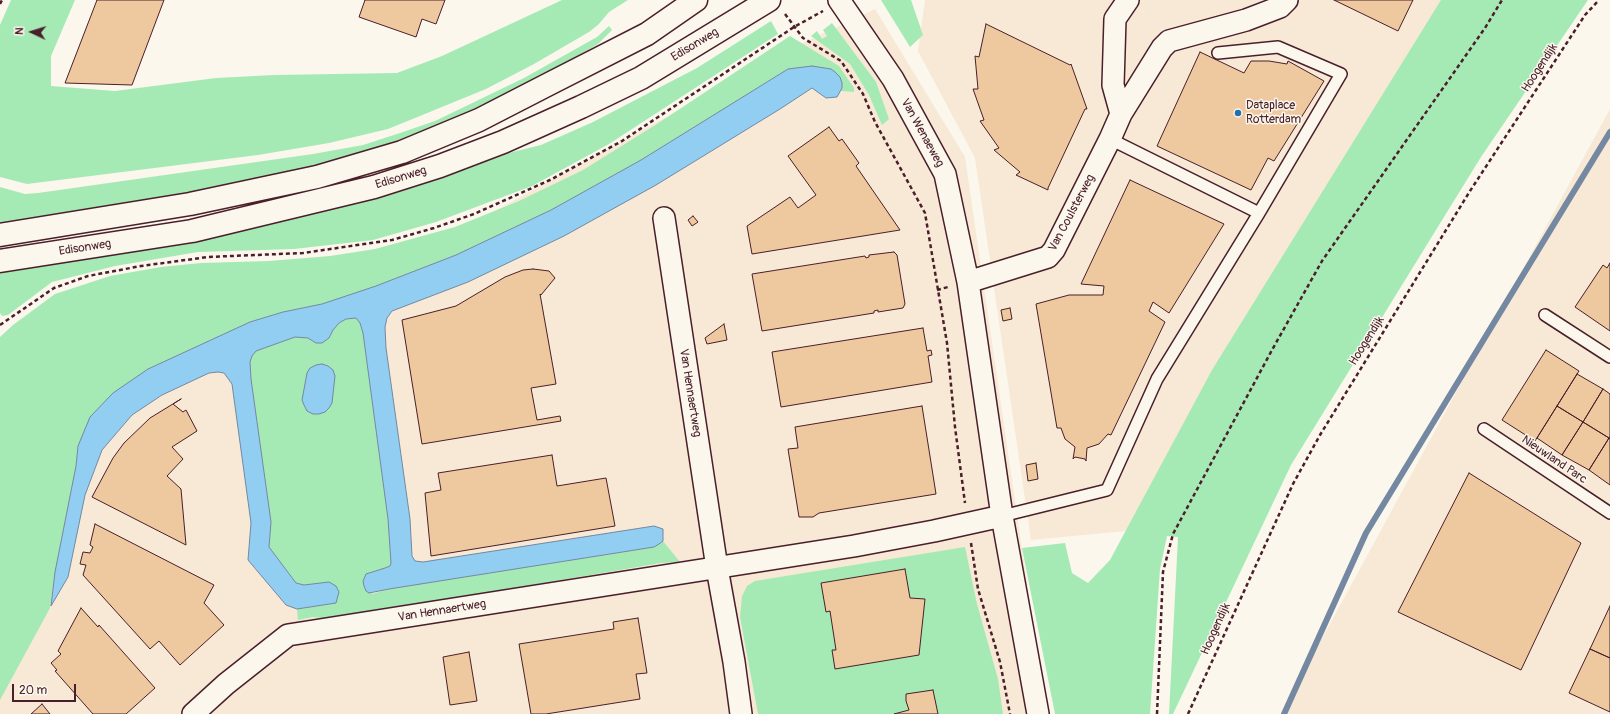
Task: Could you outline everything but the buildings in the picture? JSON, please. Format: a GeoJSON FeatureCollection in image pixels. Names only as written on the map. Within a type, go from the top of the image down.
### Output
{"type":"FeatureCollection","features":[{"type":"Feature","properties":{"kind":"main road","name":"Edisonweg"},"geometry":{"type":"LineString","coordinates":[[0,235],[190,204],[317,177],[402,152],[479,120],[647,34],[696,0]]}},
{"type":"Feature","properties":{"kind":"main road","name":"Edisonweg"},"geometry":{"type":"LineString","coordinates":[[0,261],[192,231],[374,187],[440,166],[503,142],[641,78],[768,0]]}},
{"type":"Feature","properties":{"kind":"street","name":"Van Wenaeweg"},"geometry":{"type":"LineString","coordinates":[[839,0],[893,79],[944,174],[968,282],[1002,516],[1038,714]]}},
{"type":"Feature","properties":{"kind":"street"},"geometry":{"type":"LineString","coordinates":[[1121,114],[1113,85],[1115,19],[1128,0]]}},
{"type":"Feature","properties":{"kind":"street","name":"Van Coulsterweg"},"geometry":{"type":"LineString","coordinates":[[968,282],[1048,257],[1054,250],[1121,114],[1162,48],[1170,41],[1246,20],[1280,7],[1287,0]]}},
{"type":"Feature","properties":{"kind":"street","name":"Van Hennaertweg"},"geometry":{"type":"LineString","coordinates":[[664,218],[717,568],[734,662],[741,714]]}},
{"type":"Feature","properties":{"kind":"street","name":"Van Hennaertweg"},"geometry":{"type":"LineString","coordinates":[[193,714],[226,684],[288,635],[717,568],[934,531],[1002,516]]}},
{"type":"Feature","properties":{"kind":"lane"},"geometry":{"type":"LineString","coordinates":[[1002,516],[1107,490],[1156,379],[1259,213],[1342,74],[1278,47],[1218,54]]}},
{"type":"Feature","properties":{"kind":"lane"},"geometry":{"type":"LineString","coordinates":[[1110,139],[1259,213]]}},
{"type":"Feature","properties":{"kind":"lane"},"geometry":{"type":"LineString","coordinates":[[1545,315],[1610,357]]}},
{"type":"Feature","properties":{"kind":"lane","name":"Nieuwland Parc"},"geometry":{"type":"LineString","coordinates":[[1484,429],[1610,513]]}},
{"type":"Feature","properties":{"kind":"path"},"geometry":{"type":"LineString","coordinates":[[0,4],[2,0]]}},
{"type":"Feature","properties":{"kind":"path"},"geometry":{"type":"LineString","coordinates":[[1157,714],[1163,572],[1173,534],[1272,350],[1322,261],[1485,28],[1502,0]]}},
{"type":"Feature","properties":{"kind":"path","name":"Hoogendijk"},"geometry":{"type":"LineString","coordinates":[[1188,714],[1293,484],[1320,435],[1470,192],[1586,15],[1599,0]]}},
{"type":"Feature","properties":{"kind":"path"},"geometry":{"type":"LineString","coordinates":[[794,27],[803,38],[841,61],[863,94],[881,135],[925,213],[947,343],[955,427],[978,589],[1000,662],[1010,714]]}},
{"type":"Feature","properties":{"kind":"shaded area"},"geometry":{"type":"Polygon","coordinates":[[[925,0],[1510,0],[1198,524],[1031,540],[975,158],[918,51],[925,0]]]}},
{"type":"Feature","properties":{"kind":"shaded area"},"geometry":{"type":"Polygon","coordinates":[[[875,9],[965,157],[1046,714],[0,714],[0,574],[21,327],[433,245],[788,50],[875,9]]]}},
{"type":"Feature","properties":{"kind":"shaded area"},"geometry":{"type":"Polygon","coordinates":[[[1610,109],[1610,714],[1281,714],[1610,109]]]}},
{"type":"Feature","properties":{"kind":"green space"},"geometry":{"type":"Polygon","coordinates":[[[11,0],[75,0],[51,56],[51,86],[115,91],[216,78],[274,75],[397,73],[442,56],[562,0],[628,0],[609,12],[598,25],[589,32],[534,64],[486,89],[388,129],[329,143],[258,155],[27,184],[0,177],[0,25],[11,0]]]}},
{"type":"Feature","properties":{"kind":"green space"},"geometry":{"type":"Polygon","coordinates":[[[881,0],[911,0],[923,35],[910,47],[881,0]]]}},
{"type":"Feature","properties":{"kind":"green space"},"geometry":{"type":"Polygon","coordinates":[[[1441,0],[1588,0],[1481,157],[1291,465],[1173,714],[1169,714],[1178,537],[1167,536],[1160,569],[1150,714],[1055,714],[1022,548],[1065,543],[1072,573],[1088,583],[1110,560],[1212,370],[1441,0]]]}},
{"type":"Feature","properties":{"kind":"green space"},"geometry":{"type":"Polygon","coordinates":[[[771,21],[778,34],[609,144],[532,186],[436,222],[373,240],[294,249],[198,252],[115,266],[52,282],[8,315],[2,316],[0,313],[0,268],[160,244],[266,225],[350,204],[452,167],[541,145],[593,122],[697,68],[771,21]]]}},
{"type":"Feature","properties":{"kind":"green space"},"geometry":{"type":"Polygon","coordinates":[[[832,23],[876,82],[889,119],[882,125],[869,95],[850,64],[811,36],[817,31],[822,39],[827,36],[823,30],[832,23]]]}},
{"type":"Feature","properties":{"kind":"green space"},"geometry":{"type":"Polygon","coordinates":[[[609,26],[612,30],[598,44],[538,79],[463,115],[405,139],[316,167],[90,210],[0,223],[0,187],[25,194],[38,193],[313,154],[363,145],[435,121],[524,78],[597,37],[609,26]]]}},
{"type":"Feature","properties":{"kind":"green space"},"geometry":{"type":"Polygon","coordinates":[[[790,36],[839,66],[854,88],[854,92],[841,91],[842,83],[835,72],[788,69],[641,160],[551,210],[456,255],[376,286],[322,304],[283,312],[250,322],[148,369],[78,446],[76,466],[55,572],[50,608],[0,700],[0,337],[13,325],[55,294],[110,276],[161,267],[201,263],[269,261],[330,256],[375,249],[455,227],[519,201],[583,170],[657,124],[790,36]]]}},
{"type":"Feature","properties":{"kind":"green space"},"geometry":{"type":"Polygon","coordinates":[[[356,318],[360,323],[363,333],[388,519],[391,563],[390,566],[366,574],[363,581],[372,594],[389,589],[654,547],[663,541],[680,562],[661,563],[331,619],[313,617],[298,620],[297,609],[336,603],[329,582],[304,585],[296,583],[269,547],[271,522],[251,379],[250,362],[256,351],[295,337],[308,338],[316,343],[329,338],[339,323],[346,319],[356,318]]]}},
{"type":"Feature","properties":{"kind":"green space"},"geometry":{"type":"Polygon","coordinates":[[[965,547],[977,604],[998,679],[1003,714],[758,714],[740,617],[742,596],[747,586],[755,581],[965,547]]]}},
{"type":"Feature","properties":{"kind":"water"},"geometry":{"type":"Polygon","coordinates":[[[812,66],[831,69],[840,77],[842,88],[837,97],[826,98],[812,88],[656,185],[564,236],[468,282],[392,311],[387,318],[385,327],[386,348],[410,519],[412,556],[415,561],[423,562],[654,526],[663,529],[663,541],[659,544],[654,547],[369,593],[366,591],[363,581],[366,574],[390,566],[391,563],[388,519],[363,333],[360,323],[356,318],[346,319],[339,323],[329,338],[322,343],[316,343],[308,338],[295,337],[256,351],[250,362],[251,379],[271,522],[269,547],[296,583],[304,585],[329,582],[336,586],[339,592],[336,603],[297,609],[286,605],[248,560],[251,523],[232,384],[224,373],[218,372],[209,373],[162,395],[132,415],[102,450],[85,495],[68,577],[51,606],[55,572],[76,466],[78,446],[90,417],[113,393],[148,369],[250,322],[283,312],[322,304],[376,286],[456,255],[551,210],[641,160],[788,69],[812,66]]]}},
{"type":"Feature","properties":{"kind":"water"},"geometry":{"type":"Polygon","coordinates":[[[322,364],[333,370],[335,376],[332,403],[325,412],[313,414],[307,411],[302,400],[307,373],[310,368],[322,364]]]}},
{"type":"Feature","properties":{"kind":"waterway"},"geometry":{"type":"LineString","coordinates":[[1284,714],[1366,533],[1610,132]]}},
{"type":"Feature","properties":{"kind":"place","name":"Dataplace Rotterdam"},"geometry":{"type":"Point","coordinates":[1238,113]}}]}
